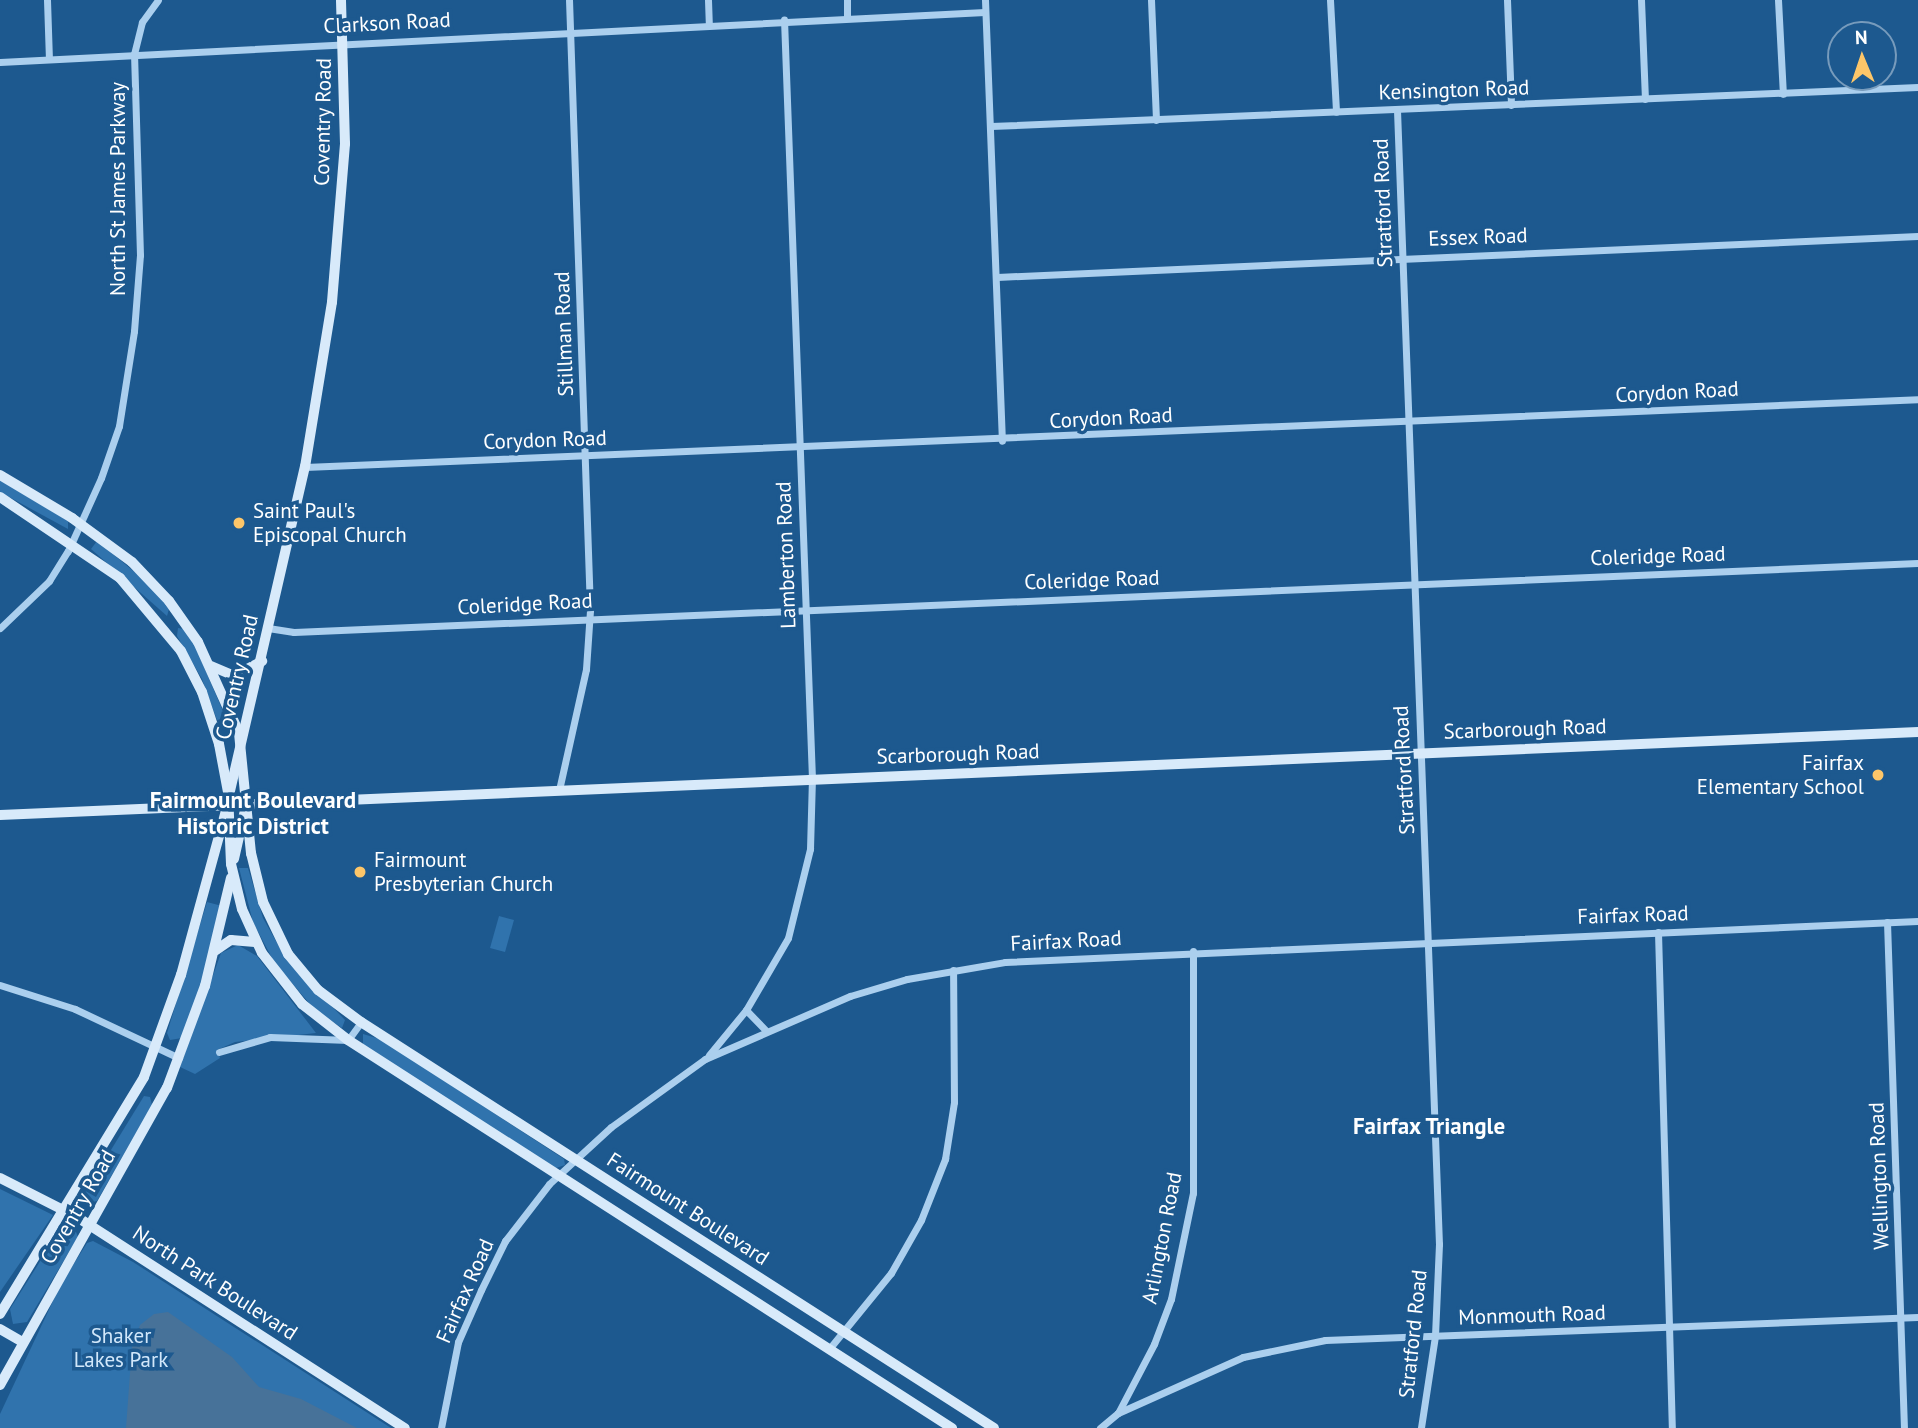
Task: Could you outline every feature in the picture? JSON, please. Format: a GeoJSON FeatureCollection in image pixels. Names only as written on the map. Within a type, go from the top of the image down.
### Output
{"type":"FeatureCollection","features":[{"type":"Feature","properties":{"kind":"main road","name":"Coventry Road"},"geometry":{"type":"LineString","coordinates":[[0,1314],[110,1139],[155,1047],[181,975],[217,830],[229,804],[306,467],[337,255],[345,144],[341,0]]}},
{"type":"Feature","properties":{"kind":"main road","name":"Fairmount Boulevard"},"geometry":{"type":"LineString","coordinates":[[0,475],[81,524],[132,562],[182,617],[211,666],[242,743],[255,877],[274,929],[312,983],[361,1022],[994,1428]]}},
{"type":"Feature","properties":{"kind":"main road","name":"Fairmount Boulevard"},"geometry":{"type":"LineString","coordinates":[[0,497],[72,542],[130,587],[166,628],[196,678],[216,730],[229,804],[232,873],[255,942],[302,1004],[348,1040],[952,1428]]}},
{"type":"Feature","properties":{"kind":"main road"},"geometry":{"type":"LineString","coordinates":[[166,628],[182,617]]}},
{"type":"Feature","properties":{"kind":"main road"},"geometry":{"type":"LineString","coordinates":[[211,666],[234,676],[261,661]]}},
{"type":"Feature","properties":{"kind":"main road"},"geometry":{"type":"LineString","coordinates":[[216,730],[225,732],[249,711]]}},
{"type":"Feature","properties":{"kind":"main road","name":"Scarborough Road"},"geometry":{"type":"LineString","coordinates":[[0,815],[1918,732]]}},
{"type":"Feature","properties":{"kind":"main road","name":"Coventry Road"},"geometry":{"type":"LineString","coordinates":[[0,1385],[21,1340],[91,1225],[153,1114],[179,1058],[214,952],[247,803]]}},
{"type":"Feature","properties":{"kind":"main road"},"geometry":{"type":"LineString","coordinates":[[214,952],[231,940],[255,942]]}},
{"type":"Feature","properties":{"kind":"main road","name":"North Park Boulevard"},"geometry":{"type":"LineString","coordinates":[[0,1178],[91,1225],[405,1428]]}},
{"type":"Feature","properties":{"kind":"main road"},"geometry":{"type":"LineString","coordinates":[[0,1330],[21,1340]]}},
{"type":"Feature","properties":{"kind":"street"},"geometry":{"type":"LineString","coordinates":[[47,0],[49,59]]}},
{"type":"Feature","properties":{"kind":"street","name":"North St James Parkway"},"geometry":{"type":"LineString","coordinates":[[0,628],[49,581],[72,542],[118,426],[134,331],[140,255],[134,54],[142,22],[158,0]]}},
{"type":"Feature","properties":{"kind":"street","name":"Stillman Road"},"geometry":{"type":"LineString","coordinates":[[559,790],[584,680],[590,618],[569,0]]}},
{"type":"Feature","properties":{"kind":"street"},"geometry":{"type":"LineString","coordinates":[[709,0],[709,24]]}},
{"type":"Feature","properties":{"kind":"street"},"geometry":{"type":"LineString","coordinates":[[847,0],[847,17]]}},
{"type":"Feature","properties":{"kind":"street"},"geometry":{"type":"LineString","coordinates":[[985,0],[1002,441]]}},
{"type":"Feature","properties":{"kind":"street"},"geometry":{"type":"LineString","coordinates":[[1151,0],[1156,120]]}},
{"type":"Feature","properties":{"kind":"street"},"geometry":{"type":"LineString","coordinates":[[1331,0],[1336,112]]}},
{"type":"Feature","properties":{"kind":"street"},"geometry":{"type":"LineString","coordinates":[[1507,0],[1511,104]]}},
{"type":"Feature","properties":{"kind":"street"},"geometry":{"type":"LineString","coordinates":[[1641,0],[1645,99]]}},
{"type":"Feature","properties":{"kind":"street"},"geometry":{"type":"LineString","coordinates":[[1778,0],[1783,94]]}},
{"type":"Feature","properties":{"kind":"street","name":"Clarkson Road"},"geometry":{"type":"LineString","coordinates":[[0,62],[784,20],[985,12]]}},
{"type":"Feature","properties":{"kind":"street","name":"Lamberton Road"},"geometry":{"type":"LineString","coordinates":[[705,1059],[746,1010],[788,938],[798,907],[810,849],[812,779],[784,20]]}},
{"type":"Feature","properties":{"kind":"street","name":"Kensington Road"},"geometry":{"type":"LineString","coordinates":[[991,126],[1918,88]]}},
{"type":"Feature","properties":{"kind":"street","name":"Stratford Road"},"geometry":{"type":"LineString","coordinates":[[1397,110],[1412,584],[1431,941],[1439,1244],[1435,1336],[1420,1428]]}},
{"type":"Feature","properties":{"kind":"street","name":"Essex Road"},"geometry":{"type":"LineString","coordinates":[[997,277],[1918,236]]}},
{"type":"Feature","properties":{"kind":"street","name":"Corydon Road"},"geometry":{"type":"LineString","coordinates":[[306,467],[1002,441],[1918,399]]}},
{"type":"Feature","properties":{"kind":"street","name":"Coleridge Road"},"geometry":{"type":"LineString","coordinates":[[268,628],[294,632],[1918,563]]}},
{"type":"Feature","properties":{"kind":"street","name":"Fairfax Road"},"geometry":{"type":"LineString","coordinates":[[441,1428],[458,1342],[481,1290],[505,1241],[560,1176],[611,1127],[705,1059],[765,1030],[850,996],[953,970],[1004,962],[1193,951],[1918,921]]}},
{"type":"Feature","properties":{"kind":"street","name":"Wellington Road"},"geometry":{"type":"LineString","coordinates":[[1887,922],[1904,1428]]}},
{"type":"Feature","properties":{"kind":"street"},"geometry":{"type":"LineString","coordinates":[[1658,932],[1672,1428]]}},
{"type":"Feature","properties":{"kind":"street","name":"Arlington Road"},"geometry":{"type":"LineString","coordinates":[[1100,1428],[1118,1413],[1154,1344],[1171,1298],[1193,1193],[1193,951]]}},
{"type":"Feature","properties":{"kind":"street"},"geometry":{"type":"LineString","coordinates":[[829,1349],[891,1273],[921,1220],[945,1159],[954,1102],[953,970]]}},
{"type":"Feature","properties":{"kind":"street"},"geometry":{"type":"LineString","coordinates":[[0,985],[75,1009],[179,1058]]}},
{"type":"Feature","properties":{"kind":"street"},"geometry":{"type":"LineString","coordinates":[[746,1010],[765,1030]]}},
{"type":"Feature","properties":{"kind":"street"},"geometry":{"type":"LineString","coordinates":[[219,1052],[270,1037],[348,1040],[361,1022]]}},
{"type":"Feature","properties":{"kind":"street","name":"Monmouth Road"},"geometry":{"type":"LineString","coordinates":[[1118,1413],[1243,1357],[1325,1340],[1918,1317]]}},
{"type":"Feature","properties":{"kind":"green space"},"geometry":{"type":"Polygon","coordinates":[[[0,480],[68,521],[68,529],[0,492],[0,480]]]}},
{"type":"Feature","properties":{"kind":"green space"},"geometry":{"type":"Polygon","coordinates":[[[97,541],[148,583],[169,609],[167,616],[91,549],[97,541]]]}},
{"type":"Feature","properties":{"kind":"green space"},"geometry":{"type":"Polygon","coordinates":[[[178,628],[184,629],[194,644],[226,718],[217,720],[202,679],[177,636],[178,628]]]}},
{"type":"Feature","properties":{"kind":"green space"},"geometry":{"type":"Polygon","coordinates":[[[239,868],[248,868],[263,918],[286,959],[345,1020],[342,1028],[315,1010],[274,962],[253,922],[239,868]]]}},
{"type":"Feature","properties":{"kind":"green space"},"geometry":{"type":"Polygon","coordinates":[[[207,902],[222,906],[201,987],[182,1038],[170,1040],[167,1033],[207,902]]]}},
{"type":"Feature","properties":{"kind":"green space"},"geometry":{"type":"Polygon","coordinates":[[[499,916],[514,920],[505,952],[490,948],[499,916]]]}},
{"type":"Feature","properties":{"kind":"green space"},"geometry":{"type":"Polygon","coordinates":[[[238,945],[257,956],[316,1033],[235,1042],[217,1050],[220,1058],[195,1074],[180,1067],[221,953],[238,945]]]}},
{"type":"Feature","properties":{"kind":"green space"},"geometry":{"type":"Polygon","coordinates":[[[363,1034],[380,1039],[564,1159],[565,1165],[556,1168],[363,1046],[363,1034]]]}},
{"type":"Feature","properties":{"kind":"green space"},"geometry":{"type":"Polygon","coordinates":[[[144,1096],[150,1097],[152,1105],[97,1201],[85,1204],[84,1194],[144,1096]]]}},
{"type":"Feature","properties":{"kind":"green space"},"geometry":{"type":"Polygon","coordinates":[[[0,1189],[53,1215],[0,1292],[0,1189]]]}},
{"type":"Feature","properties":{"kind":"green space"},"geometry":{"type":"Polygon","coordinates":[[[63,1225],[74,1227],[78,1237],[27,1322],[13,1324],[10,1309],[63,1225]]]}},
{"type":"Feature","properties":{"kind":"green space","name":"Shaker Lakes Park"},"geometry":{"type":"Polygon","coordinates":[[[93,1241],[133,1262],[391,1428],[0,1428],[0,1414],[61,1284],[87,1243],[93,1241]]]}},
{"type":"Feature","properties":{"kind":"shaded area"},"geometry":{"type":"Polygon","coordinates":[[[168,1312],[232,1357],[259,1387],[301,1399],[357,1428],[126,1428],[132,1346],[140,1325],[154,1314],[168,1312]]]}},
{"type":"Feature","properties":{"kind":"place","name":"Saint Paul's Episcopal Church"},"geometry":{"type":"Point","coordinates":[239,523]}},
{"type":"Feature","properties":{"kind":"place","name":"Fairfax Elementary School"},"geometry":{"type":"Point","coordinates":[1878,775]}},
{"type":"Feature","properties":{"kind":"place","name":"Fairmount Presbyterian Church"},"geometry":{"type":"Point","coordinates":[360,872]}},
{"type":"Feature","properties":{"kind":"district","name":"Fairmount Boulevard Historic District"},"geometry":{"type":"Point","coordinates":[253,813]}},
{"type":"Feature","properties":{"kind":"district","name":"Fairfax Triangle"},"geometry":{"type":"Point","coordinates":[1429,1126]}}]}
